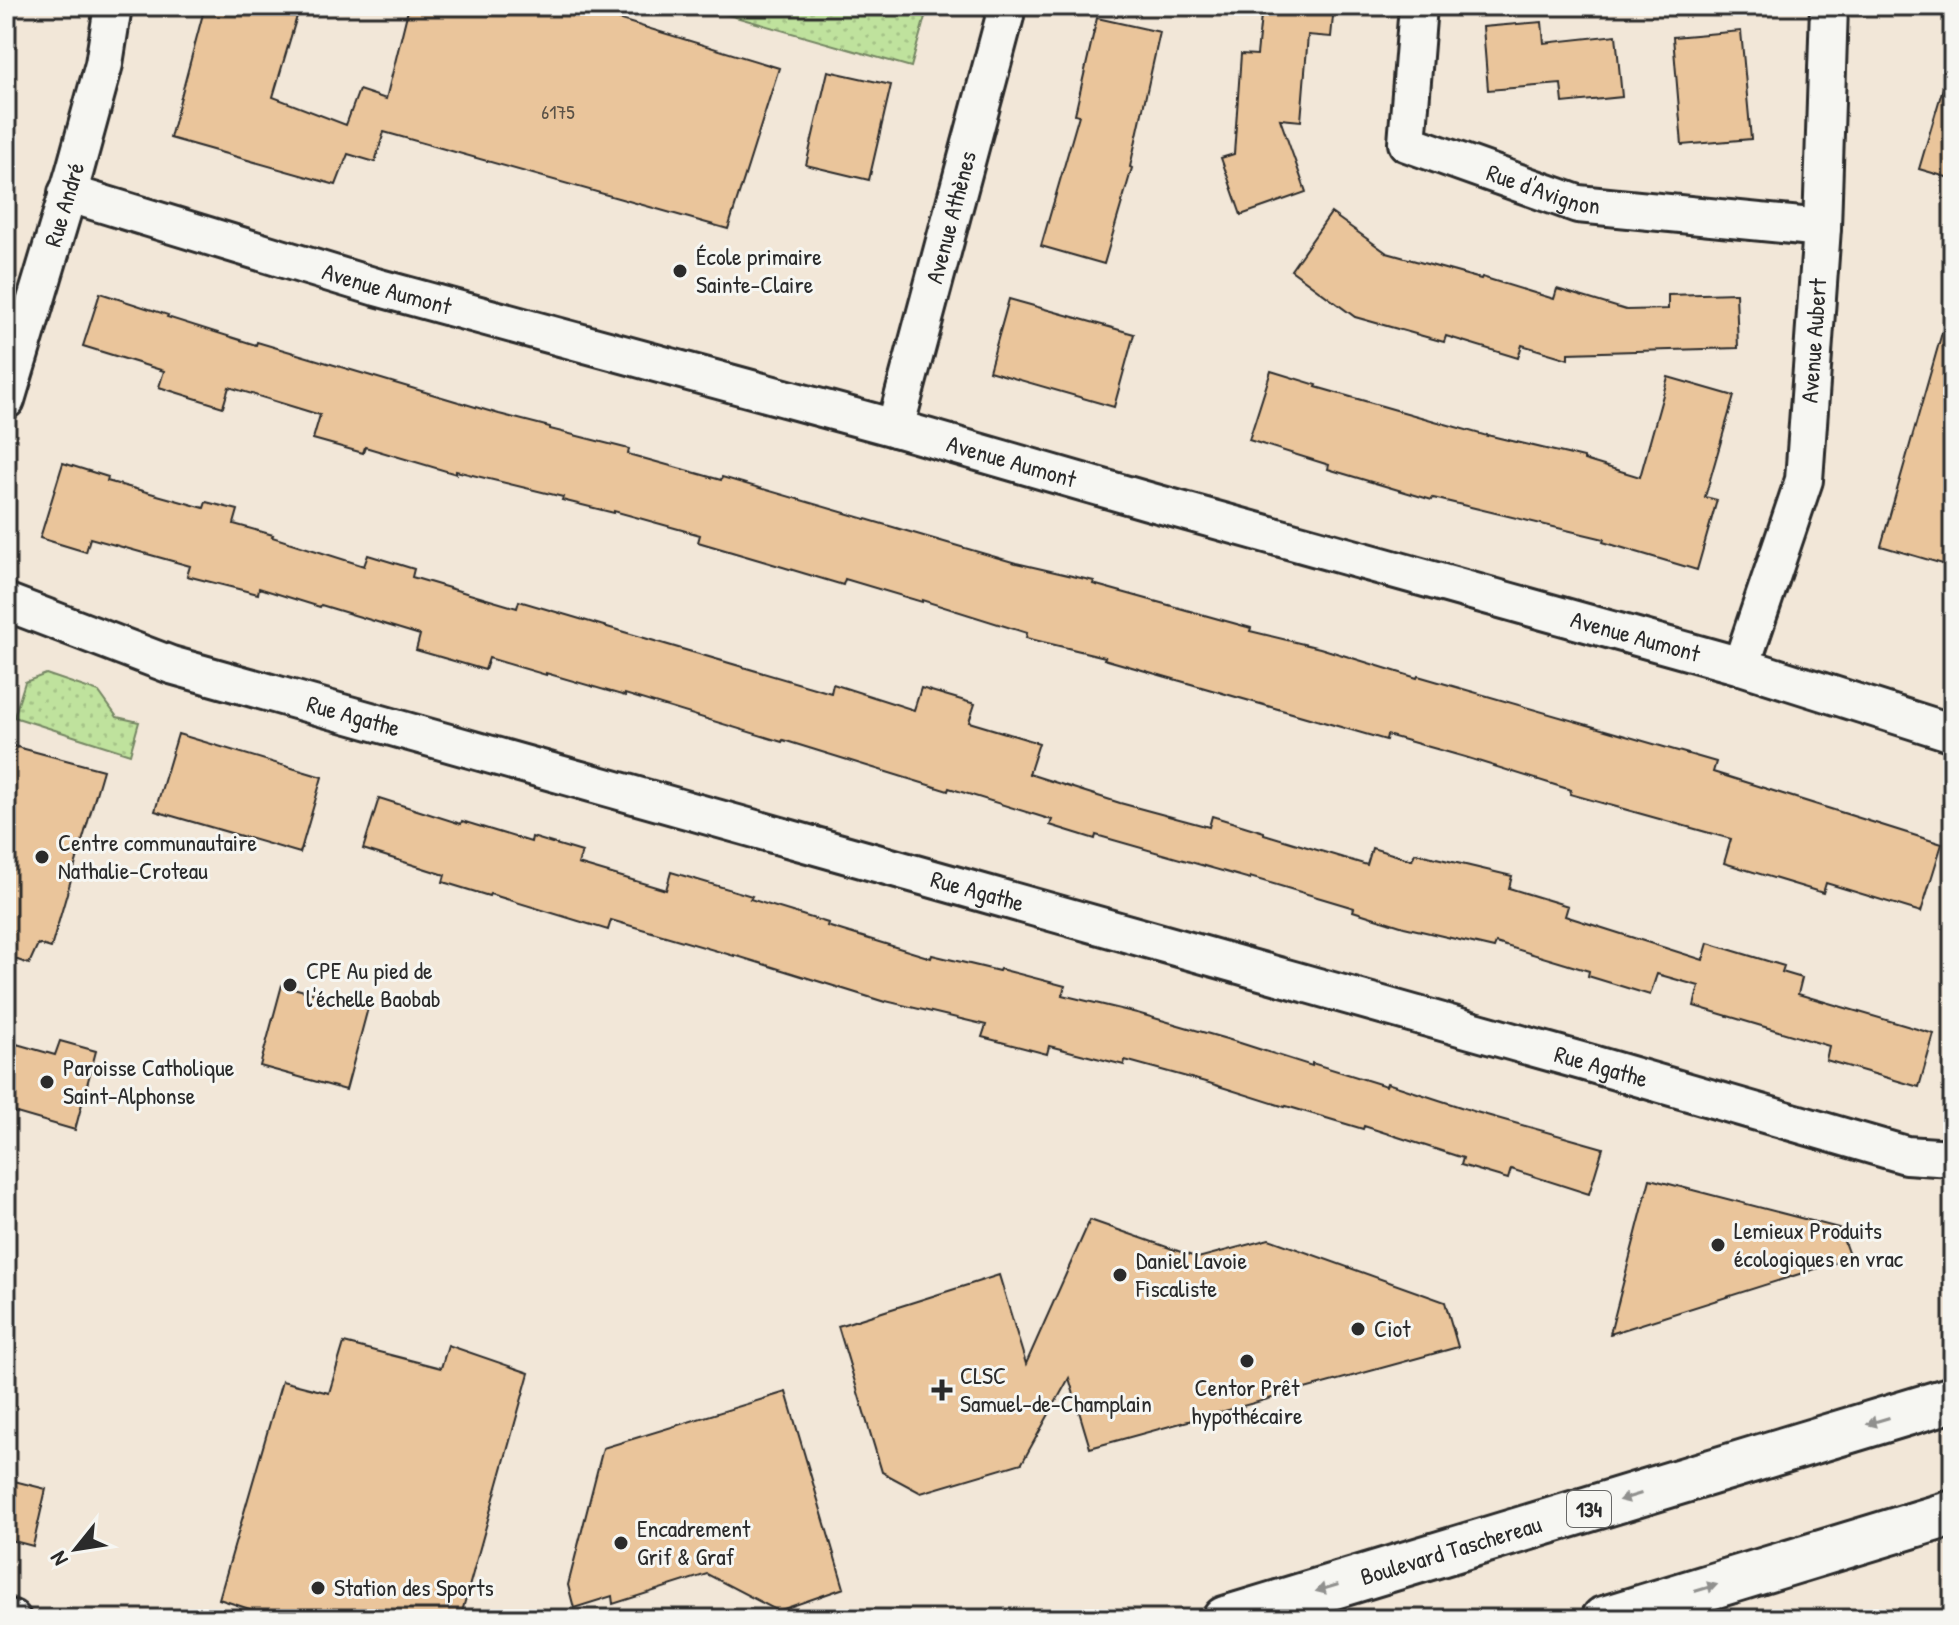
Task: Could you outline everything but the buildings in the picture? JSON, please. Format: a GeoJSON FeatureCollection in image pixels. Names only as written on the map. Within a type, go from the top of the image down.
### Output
{"type":"FeatureCollection","features":[{"type":"Feature","properties":{"kind":"main road","name":"Boulevard Taschereau"},"geometry":{"type":"LineString","coordinates":[[1225,1619],[1953,1399]]}},
{"type":"Feature","properties":{"kind":"main road"},"geometry":{"type":"LineString","coordinates":[[1604,1619],[1953,1513]]}},
{"type":"Feature","properties":{"kind":"street","name":"Rue André"},"geometry":{"type":"LineString","coordinates":[[6,400],[104,64],[113,6]]}},
{"type":"Feature","properties":{"kind":"street","name":"Avenue Athènes"},"geometry":{"type":"LineString","coordinates":[[895,428],[1006,6]]}},
{"type":"Feature","properties":{"kind":"street","name":"Rue d'Avignon"},"geometry":{"type":"LineString","coordinates":[[1418,6],[1407,143],[1578,204],[1822,228]]}},
{"type":"Feature","properties":{"kind":"street","name":"Avenue Aubert"},"geometry":{"type":"LineString","coordinates":[[1741,666],[1804,480],[1822,228],[1829,6]]}},
{"type":"Feature","properties":{"kind":"street","name":"Avenue Aumont"},"geometry":{"type":"LineString","coordinates":[[67,193],[376,287],[895,428],[1741,666],[1953,733]]}},
{"type":"Feature","properties":{"kind":"street","name":"Rue Agathe"},"geometry":{"type":"LineString","coordinates":[[6,602],[185,669],[1906,1155],[1953,1158]]}},
{"type":"Feature","properties":{"kind":"street"},"geometry":{"type":"LineString","coordinates":[[6,1617],[12,1619]]}},
{"type":"Feature","properties":{"kind":"green space"},"geometry":{"type":"Polygon","coordinates":[[[697,6],[928,6],[911,67],[697,6]]]}},
{"type":"Feature","properties":{"kind":"green space"},"geometry":{"type":"Polygon","coordinates":[[[46,674],[99,692],[117,717],[139,722],[130,754],[14,717],[25,682],[46,674]]]}},
{"type":"Feature","properties":{"kind":"place","name":"École primaire Sainte-Claire"},"geometry":{"type":"Point","coordinates":[680,271]}},
{"type":"Feature","properties":{"kind":"place","name":"Centre communautaire Nathalie-Croteau"},"geometry":{"type":"Point","coordinates":[42,857]}},
{"type":"Feature","properties":{"kind":"place","name":"CPE Au pied de l'échelle Baobab"},"geometry":{"type":"Point","coordinates":[290,985]}},
{"type":"Feature","properties":{"kind":"place","name":"Paroisse Catholique Saint-Alphonse"},"geometry":{"type":"Point","coordinates":[47,1082]}},
{"type":"Feature","properties":{"kind":"place","name":"Lemieux Produits écologiques en vrac"},"geometry":{"type":"Point","coordinates":[1718,1245]}},
{"type":"Feature","properties":{"kind":"place","name":"Daniel Lavoie Fiscaliste"},"geometry":{"type":"Point","coordinates":[1120,1275]}},
{"type":"Feature","properties":{"kind":"place","name":"Ciot"},"geometry":{"type":"Point","coordinates":[1358,1329]}},
{"type":"Feature","properties":{"kind":"place","name":"Centor Prêt hypothécaire"},"geometry":{"type":"Point","coordinates":[1247,1361]}},
{"type":"Feature","properties":{"kind":"place","name":"CLSC Samuel-de-Champlain"},"geometry":{"type":"Point","coordinates":[942,1390]}},
{"type":"Feature","properties":{"kind":"place","name":"Encadrement Grif & Graf"},"geometry":{"type":"Point","coordinates":[621,1543]}},
{"type":"Feature","properties":{"kind":"place","name":"Station des Sports"},"geometry":{"type":"Point","coordinates":[318,1588]}}]}
